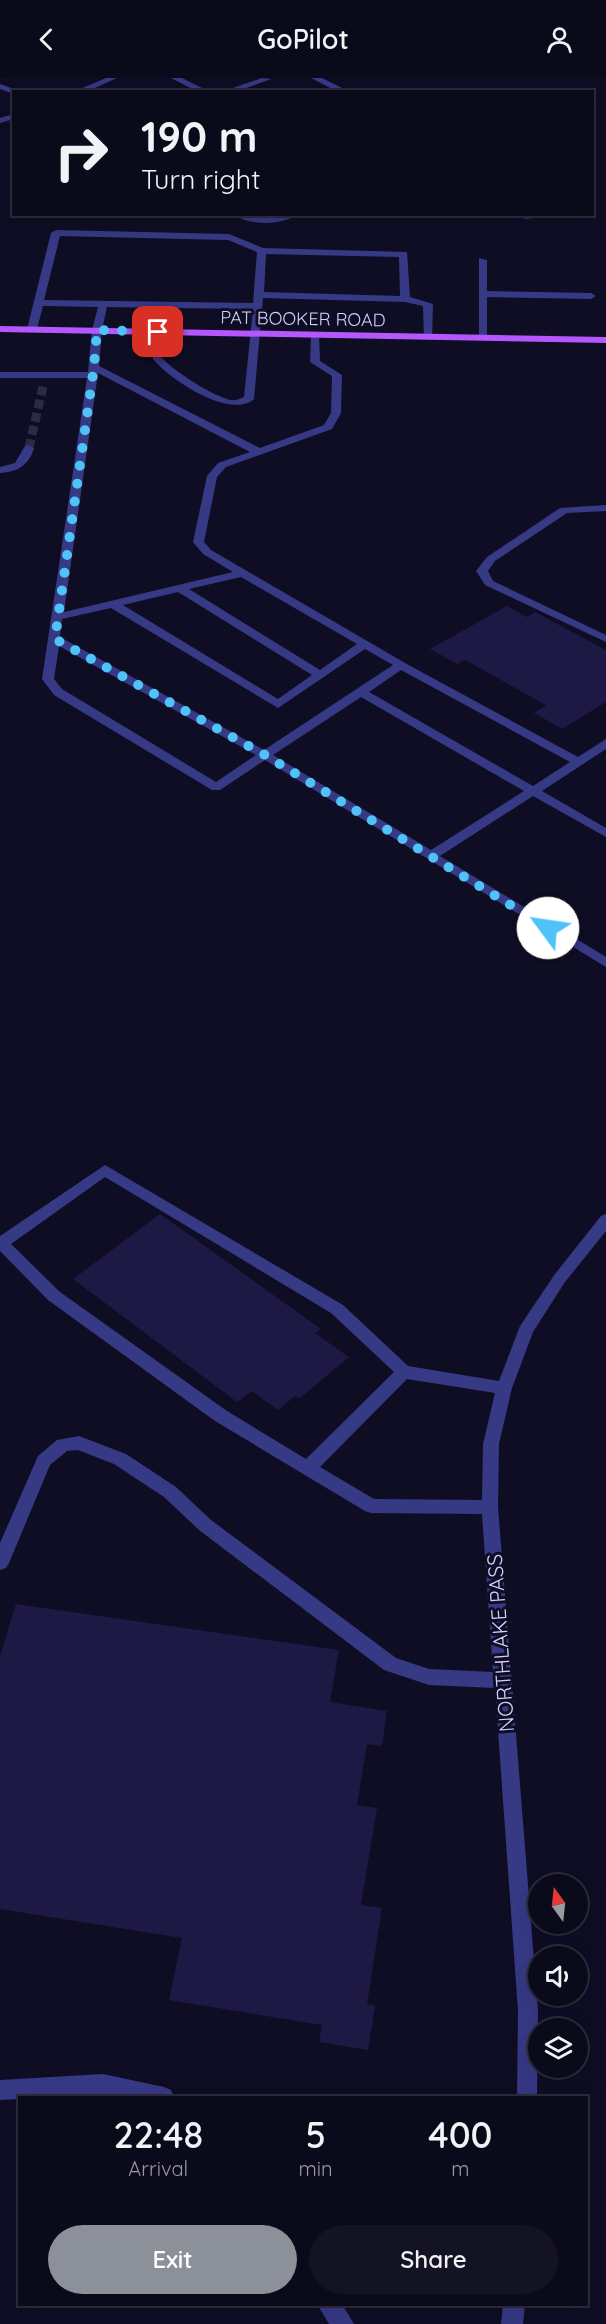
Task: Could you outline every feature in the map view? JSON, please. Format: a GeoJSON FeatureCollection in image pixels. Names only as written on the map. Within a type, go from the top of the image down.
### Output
{"type":"FeatureCollection","features":[{"type":"Feature","properties":{"kind":"main road","name":"PAT BOOKER ROAD"},"geometry":{"type":"LineString","coordinates":[[0,329],[606,340]]}},
{"type":"Feature","properties":{"kind":"street"},"geometry":{"type":"LineString","coordinates":[[82,90],[113,78]]}},
{"type":"Feature","properties":{"kind":"street"},"geometry":{"type":"LineString","coordinates":[[175,78],[202,90]]}},
{"type":"Feature","properties":{"kind":"street"},"geometry":{"type":"LineString","coordinates":[[231,90],[268,78]]}},
{"type":"Feature","properties":{"kind":"street"},"geometry":{"type":"LineString","coordinates":[[315,78],[342,90]]}},
{"type":"Feature","properties":{"kind":"street"},"geometry":{"type":"LineString","coordinates":[[241,216],[249,220],[284,219],[290,216]]}},
{"type":"Feature","properties":{"kind":"street"},"geometry":{"type":"LineString","coordinates":[[32,329],[56,233],[229,237],[262,251],[404,254],[405,299]]}},
{"type":"Feature","properties":{"kind":"street"},"geometry":{"type":"LineString","coordinates":[[169,305],[161,332],[158,361],[228,403],[249,399],[262,251]]}},
{"type":"Feature","properties":{"kind":"street"},"geometry":{"type":"LineString","coordinates":[[482,260],[482,338]]}},
{"type":"Feature","properties":{"kind":"street"},"geometry":{"type":"LineString","coordinates":[[482,294],[591,296]]}},
{"type":"Feature","properties":{"kind":"street"},"geometry":{"type":"LineString","coordinates":[[259,295],[405,299],[428,304],[429,338]]}},
{"type":"Feature","properties":{"kind":"street"},"geometry":{"type":"LineString","coordinates":[[39,303],[258,306]]}},
{"type":"Feature","properties":{"kind":"street"},"geometry":{"type":"LineString","coordinates":[[103,304],[97,330],[48,679],[58,692],[216,788],[401,664]]}},
{"type":"Feature","properties":{"kind":"street"},"geometry":{"type":"LineString","coordinates":[[316,336],[315,362],[337,375],[336,413],[328,427],[222,465],[212,476],[198,542],[207,552],[365,644],[579,762]]}},
{"type":"Feature","properties":{"kind":"street"},"geometry":{"type":"LineString","coordinates":[[0,375],[46,375],[93,371],[259,452]]}},
{"type":"Feature","properties":{"kind":"street"},"geometry":{"type":"LineString","coordinates":[[43,386],[46,375]]}},
{"type":"Feature","properties":{"kind":"street"},"geometry":{"type":"LineString","coordinates":[[0,470],[13,470],[27,459],[29,448]]}},
{"type":"Feature","properties":{"kind":"street"},"geometry":{"type":"LineString","coordinates":[[606,508],[564,510],[491,559],[482,571],[489,583],[606,639]]}},
{"type":"Feature","properties":{"kind":"street"},"geometry":{"type":"LineString","coordinates":[[58,617],[243,573]]}},
{"type":"Feature","properties":{"kind":"street"},"geometry":{"type":"LineString","coordinates":[[179,588],[320,675]]}},
{"type":"Feature","properties":{"kind":"street"},"geometry":{"type":"LineString","coordinates":[[113,604],[278,704],[365,644]]}},
{"type":"Feature","properties":{"kind":"street"},"geometry":{"type":"LineString","coordinates":[[55,639],[265,755],[606,963]]}},
{"type":"Feature","properties":{"kind":"street"},"geometry":{"type":"LineString","coordinates":[[361,692],[606,833]]}},
{"type":"Feature","properties":{"kind":"street"},"geometry":{"type":"LineString","coordinates":[[431,856],[606,743]]}},
{"type":"Feature","properties":{"kind":"street"},"geometry":{"type":"LineString","coordinates":[[490,1507],[371,1506],[221,1416],[64,1303],[1,1243],[105,1170],[338,1309],[404,1372],[504,1388]]}},
{"type":"Feature","properties":{"kind":"street","name":"NORTHLAKE PASS"},"geometry":{"type":"LineString","coordinates":[[527,2096],[528,2011],[490,1507],[491,1444],[504,1388],[526,1330],[560,1278],[606,1220]]}},
{"type":"Feature","properties":{"kind":"street"},"geometry":{"type":"LineString","coordinates":[[308,1468],[404,1372]]}},
{"type":"Feature","properties":{"kind":"street"},"geometry":{"type":"LineString","coordinates":[[0,1563],[44,1461],[63,1446],[79,1443],[120,1459],[170,1492],[205,1526],[390,1664],[429,1677],[503,1680]]}},
{"type":"Feature","properties":{"kind":"street"},"geometry":{"type":"LineString","coordinates":[[0,2090],[103,2084],[159,2096]]}},
{"type":"Feature","properties":{"kind":"street"},"geometry":{"type":"LineString","coordinates":[[330,2306],[343,2324]]}},
{"type":"Feature","properties":{"kind":"street"},"geometry":{"type":"LineString","coordinates":[[512,2324],[514,2306]]}},
{"type":"Feature","properties":{"kind":"building"},"geometry":{"type":"Polygon","coordinates":[[[507,606],[527,617],[535,612],[606,650],[606,702],[562,729],[534,713],[546,705],[465,660],[457,664],[430,649],[507,606]]]}},
{"type":"Feature","properties":{"kind":"building"},"geometry":{"type":"Polygon","coordinates":[[[160,1214],[321,1329],[315,1333],[349,1357],[299,1399],[295,1396],[278,1410],[252,1391],[237,1402],[73,1279],[160,1214]]]}},
{"type":"Feature","properties":{"kind":"building"},"geometry":{"type":"Polygon","coordinates":[[[16,1604],[339,1650],[330,1702],[387,1711],[382,1746],[367,1744],[357,1805],[377,1808],[361,1905],[382,1908],[367,2004],[375,2006],[368,2050],[319,2042],[322,2025],[169,2000],[182,1938],[0,1909],[0,1656],[16,1604]]]}},
{"type":"Feature","properties":{"kind":"tunnel"},"geometry":{"type":"LineString","coordinates":[[29,448],[43,386]]}},
{"type":"Feature","properties":{"kind":"route"},"geometry":{"type":"LineString","coordinates":[[158,332],[97,330],[94,367],[55,639],[265,755],[548,928]]}}]}
